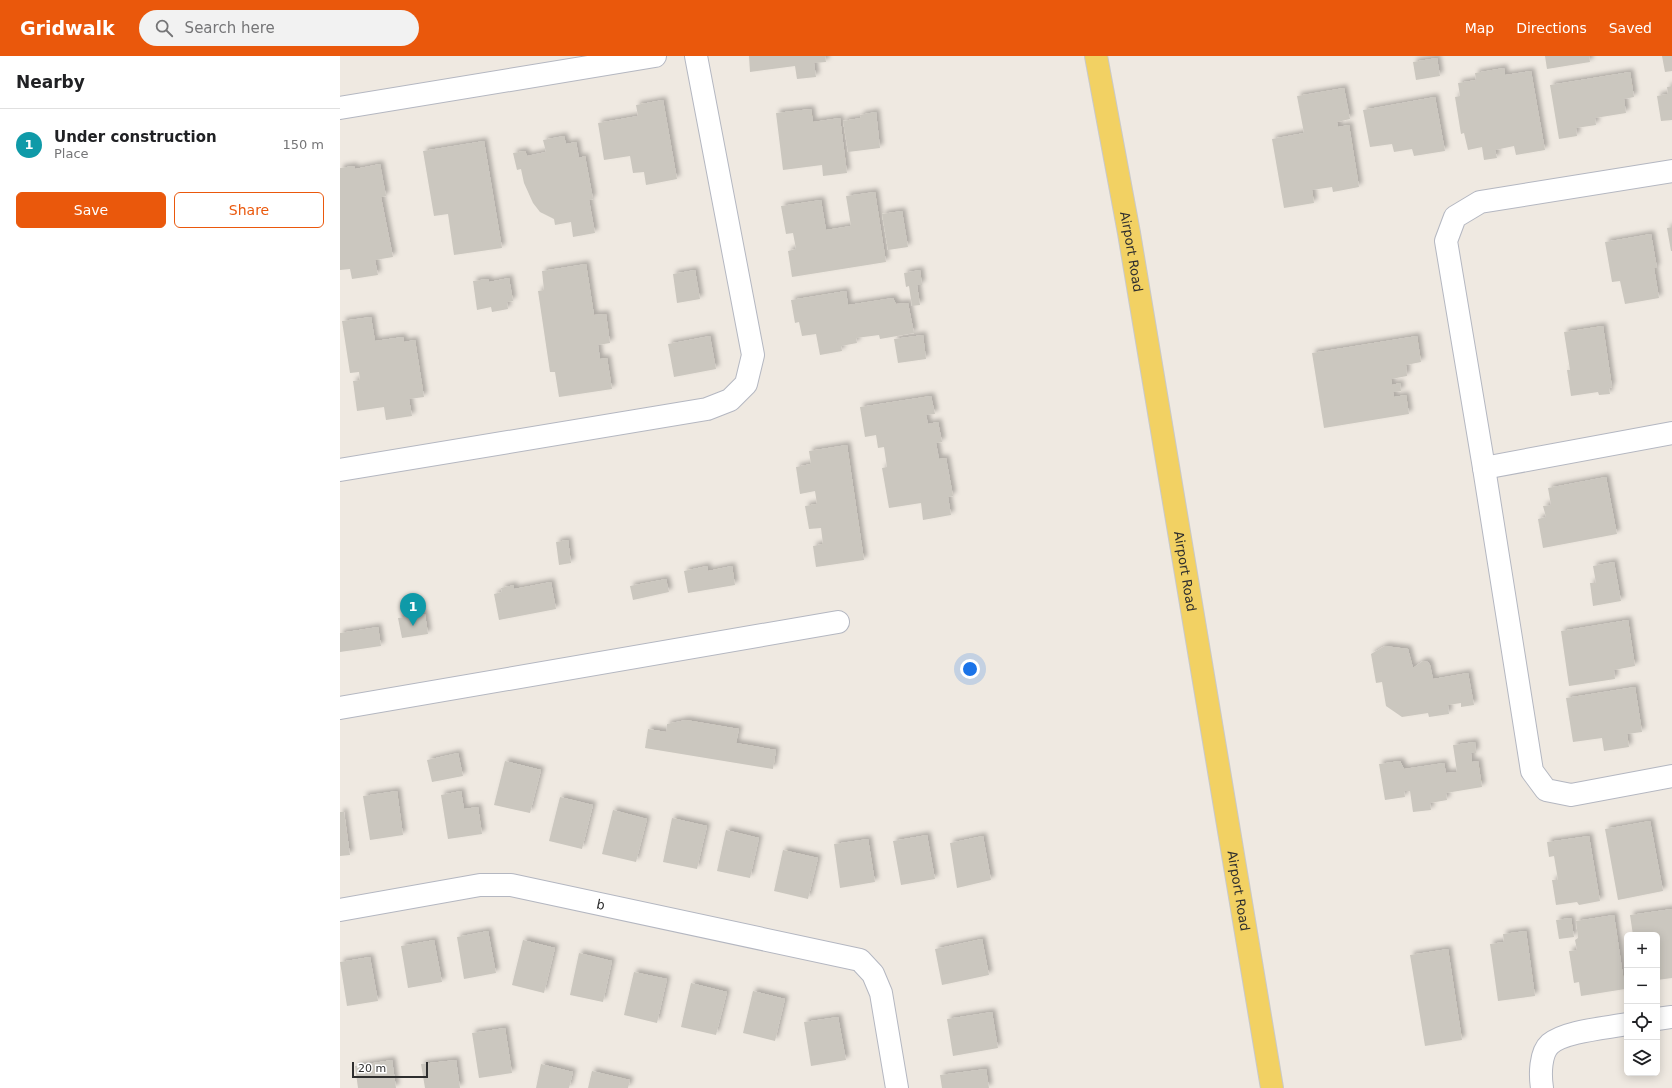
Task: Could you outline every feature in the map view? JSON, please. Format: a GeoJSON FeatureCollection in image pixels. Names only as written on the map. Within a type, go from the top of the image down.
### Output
{"type":"FeatureCollection","features":[{"type":"Feature","properties":{"kind":"main road","name":"Airport Road"},"geometry":{"type":"LineString","coordinates":[[1100,57],[1272,1088]]}},
{"type":"Feature","properties":{"kind":"street"},"geometry":{"type":"LineString","coordinates":[[340,108],[655,56]]}},
{"type":"Feature","properties":{"kind":"street"},"geometry":{"type":"LineString","coordinates":[[340,470],[707,409],[730,400],[746,384],[753,356],[696,56]]}},
{"type":"Feature","properties":{"kind":"street"},"geometry":{"type":"LineString","coordinates":[[1672,171],[1480,202],[1455,217],[1446,240],[1532,771],[1546,790],[1571,795],[1672,776]]}},
{"type":"Feature","properties":{"kind":"street"},"geometry":{"type":"LineString","coordinates":[[1484,468],[1672,433]]}},
{"type":"Feature","properties":{"kind":"street"},"geometry":{"type":"LineString","coordinates":[[340,708],[838,622]]}},
{"type":"Feature","properties":{"kind":"street","name":"b"},"geometry":{"type":"LineString","coordinates":[[340,910],[480,885],[511,885],[860,960],[873,974],[881,993],[897,1088]]}},
{"type":"Feature","properties":{"kind":"street"},"geometry":{"type":"LineString","coordinates":[[1660,1019],[1672,1017]]}},
{"type":"Feature","properties":{"kind":"street"},"geometry":{"type":"LineString","coordinates":[[1542,1088],[1542,1057],[1549,1044],[1560,1038],[1583,1032],[1624,1025]]}},
{"type":"Feature","properties":{"kind":"building"},"geometry":{"type":"Polygon","coordinates":[[[749,56],[825,56],[826,62],[814,63],[816,77],[797,79],[795,66],[750,72],[749,56]]]}},
{"type":"Feature","properties":{"kind":"building"},"geometry":{"type":"Polygon","coordinates":[[[1545,56],[1589,56],[1590,62],[1547,69],[1545,56]]]}},
{"type":"Feature","properties":{"kind":"building"},"geometry":{"type":"Polygon","coordinates":[[[1662,56],[1672,56],[1672,71],[1665,72],[1662,56]]]}},
{"type":"Feature","properties":{"kind":"building"},"geometry":{"type":"Polygon","coordinates":[[[1437,58],[1440,76],[1416,80],[1413,62],[1437,58]]]}},
{"type":"Feature","properties":{"kind":"building"},"geometry":{"type":"Polygon","coordinates":[[[1504,68],[1505,75],[1531,71],[1545,150],[1516,155],[1514,146],[1495,150],[1497,158],[1484,160],[1482,147],[1468,150],[1464,133],[1461,134],[1455,97],[1460,96],[1458,83],[1476,80],[1475,73],[1504,68]]]}},
{"type":"Feature","properties":{"kind":"building"},"geometry":{"type":"Polygon","coordinates":[[[1630,72],[1634,97],[1624,99],[1626,113],[1595,118],[1596,125],[1576,128],[1577,136],[1559,139],[1550,85],[1630,72]]]}},
{"type":"Feature","properties":{"kind":"building"},"geometry":{"type":"Polygon","coordinates":[[[1672,86],[1672,120],[1661,121],[1657,96],[1668,94],[1667,87],[1672,86]]]}},
{"type":"Feature","properties":{"kind":"building"},"geometry":{"type":"Polygon","coordinates":[[[1344,88],[1350,119],[1337,122],[1338,127],[1349,125],[1359,187],[1333,192],[1332,187],[1312,190],[1314,203],[1284,208],[1272,139],[1304,133],[1297,96],[1344,88]]]}},
{"type":"Feature","properties":{"kind":"building"},"geometry":{"type":"Polygon","coordinates":[[[1435,97],[1445,151],[1414,156],[1412,149],[1394,152],[1392,144],[1370,147],[1363,110],[1435,97]]]}},
{"type":"Feature","properties":{"kind":"building"},"geometry":{"type":"Polygon","coordinates":[[[663,100],[677,179],[646,185],[644,172],[633,173],[630,156],[604,160],[598,123],[638,116],[636,105],[663,100]]]}},
{"type":"Feature","properties":{"kind":"building"},"geometry":{"type":"Polygon","coordinates":[[[811,109],[813,122],[840,118],[847,173],[823,176],[822,165],[783,170],[776,113],[811,109]]]}},
{"type":"Feature","properties":{"kind":"building"},"geometry":{"type":"Polygon","coordinates":[[[876,112],[880,148],[848,152],[843,121],[861,118],[860,115],[876,112]]]}},
{"type":"Feature","properties":{"kind":"building"},"geometry":{"type":"Polygon","coordinates":[[[564,136],[566,144],[576,142],[579,158],[585,156],[593,199],[589,200],[595,233],[573,237],[571,222],[555,225],[554,219],[540,212],[533,203],[524,183],[521,169],[517,170],[513,153],[525,151],[527,156],[546,152],[543,140],[564,136]]]}},
{"type":"Feature","properties":{"kind":"building"},"geometry":{"type":"Polygon","coordinates":[[[484,141],[502,248],[454,255],[448,214],[434,216],[423,151],[484,141]]]}},
{"type":"Feature","properties":{"kind":"building"},"geometry":{"type":"Polygon","coordinates":[[[380,164],[386,196],[381,197],[393,257],[375,260],[378,275],[352,279],[350,269],[340,270],[340,168],[354,166],[355,169],[380,164]]]}},
{"type":"Feature","properties":{"kind":"building"},"geometry":{"type":"Polygon","coordinates":[[[875,192],[886,262],[792,277],[788,251],[796,249],[793,233],[786,234],[781,206],[821,200],[826,230],[851,226],[846,196],[875,192]]]}},
{"type":"Feature","properties":{"kind":"building"},"geometry":{"type":"Polygon","coordinates":[[[902,211],[908,247],[888,250],[882,214],[902,211]]]}},
{"type":"Feature","properties":{"kind":"building"},"geometry":{"type":"Polygon","coordinates":[[[1672,227],[1672,251],[1671,251],[1667,228],[1672,227]]]}},
{"type":"Feature","properties":{"kind":"building"},"geometry":{"type":"Polygon","coordinates":[[[1651,234],[1657,268],[1654,268],[1659,298],[1625,304],[1620,281],[1612,282],[1605,242],[1651,234]]]}},
{"type":"Feature","properties":{"kind":"building"},"geometry":{"type":"Polygon","coordinates":[[[586,264],[594,315],[606,314],[610,343],[598,345],[600,359],[607,358],[612,389],[559,397],[555,372],[550,372],[538,291],[544,290],[542,271],[586,264]]]}},
{"type":"Feature","properties":{"kind":"building"},"geometry":{"type":"Polygon","coordinates":[[[695,270],[700,299],[677,303],[673,274],[695,270]]]}},
{"type":"Feature","properties":{"kind":"building"},"geometry":{"type":"Polygon","coordinates":[[[920,270],[922,285],[917,285],[920,305],[912,306],[909,286],[906,287],[904,273],[920,270]]]}},
{"type":"Feature","properties":{"kind":"building"},"geometry":{"type":"Polygon","coordinates":[[[509,278],[513,301],[507,302],[508,309],[492,312],[491,307],[477,310],[473,281],[488,279],[489,282],[509,278]]]}},
{"type":"Feature","properties":{"kind":"building"},"geometry":{"type":"Polygon","coordinates":[[[846,291],[848,305],[893,298],[896,304],[908,303],[914,333],[880,339],[879,335],[856,338],[857,343],[841,346],[842,351],[820,355],[816,334],[802,336],[799,322],[795,323],[791,300],[846,291]]]}},
{"type":"Feature","properties":{"kind":"building"},"geometry":{"type":"Polygon","coordinates":[[[371,317],[375,341],[403,337],[404,342],[415,340],[424,397],[409,399],[412,416],[386,420],[384,407],[357,411],[353,381],[360,380],[359,372],[350,373],[342,321],[371,317]]]}},
{"type":"Feature","properties":{"kind":"building"},"geometry":{"type":"Polygon","coordinates":[[[1603,326],[1612,387],[1609,388],[1610,394],[1599,395],[1598,392],[1571,396],[1567,370],[1570,370],[1564,332],[1603,326]]]}},
{"type":"Feature","properties":{"kind":"building"},"geometry":{"type":"Polygon","coordinates":[[[923,335],[926,359],[898,363],[894,339],[923,335]]]}},
{"type":"Feature","properties":{"kind":"building"},"geometry":{"type":"Polygon","coordinates":[[[710,336],[716,369],[674,377],[668,344],[710,336]]]}},
{"type":"Feature","properties":{"kind":"building"},"geometry":{"type":"Polygon","coordinates":[[[1417,336],[1421,362],[1406,365],[1407,376],[1391,379],[1392,385],[1400,383],[1401,391],[1393,392],[1394,397],[1406,395],[1409,414],[1324,428],[1312,353],[1417,336]]]}},
{"type":"Feature","properties":{"kind":"building"},"geometry":{"type":"Polygon","coordinates":[[[931,396],[935,414],[926,415],[928,424],[938,422],[942,442],[936,443],[939,459],[946,458],[953,496],[948,497],[951,515],[923,520],[921,503],[889,508],[882,468],[887,467],[884,447],[878,448],[876,435],[865,437],[860,407],[931,396]]]}},
{"type":"Feature","properties":{"kind":"building"},"geometry":{"type":"Polygon","coordinates":[[[847,445],[864,560],[816,567],[813,546],[823,544],[821,528],[809,529],[805,506],[817,504],[815,491],[800,494],[796,467],[811,464],[809,451],[847,445]]]}},
{"type":"Feature","properties":{"kind":"building"},"geometry":{"type":"Polygon","coordinates":[[[1606,477],[1617,534],[1543,548],[1538,519],[1546,517],[1543,506],[1551,505],[1548,488],[1606,477]]]}},
{"type":"Feature","properties":{"kind":"building"},"geometry":{"type":"Polygon","coordinates":[[[568,540],[571,563],[559,565],[556,542],[568,540]]]}},
{"type":"Feature","properties":{"kind":"building"},"geometry":{"type":"Polygon","coordinates":[[[1614,562],[1621,601],[1593,606],[1590,583],[1596,583],[1593,566],[1614,562]]]}},
{"type":"Feature","properties":{"kind":"building"},"geometry":{"type":"Polygon","coordinates":[[[707,566],[708,571],[732,566],[735,585],[688,593],[684,571],[707,566]]]}},
{"type":"Feature","properties":{"kind":"building"},"geometry":{"type":"Polygon","coordinates":[[[666,579],[669,592],[633,600],[630,586],[666,579]]]}},
{"type":"Feature","properties":{"kind":"building"},"geometry":{"type":"Polygon","coordinates":[[[551,582],[556,609],[499,620],[494,594],[502,592],[501,588],[514,585],[514,589],[551,582]]]}},
{"type":"Feature","properties":{"kind":"building"},"geometry":{"type":"Polygon","coordinates":[[[425,614],[428,634],[402,638],[398,618],[425,614]]]}},
{"type":"Feature","properties":{"kind":"building"},"geometry":{"type":"Polygon","coordinates":[[[1628,620],[1635,666],[1614,670],[1615,679],[1569,686],[1561,631],[1628,620]]]}},
{"type":"Feature","properties":{"kind":"building"},"geometry":{"type":"Polygon","coordinates":[[[378,627],[381,646],[340,652],[340,633],[378,627]]]}},
{"type":"Feature","properties":{"kind":"building"},"geometry":{"type":"Polygon","coordinates":[[[1385,646],[1408,649],[1413,668],[1423,661],[1428,662],[1433,679],[1468,673],[1474,705],[1461,707],[1461,703],[1448,705],[1449,714],[1429,717],[1428,713],[1402,717],[1386,706],[1382,682],[1376,683],[1371,654],[1385,646]]]}},
{"type":"Feature","properties":{"kind":"building"},"geometry":{"type":"Polygon","coordinates":[[[1635,687],[1642,732],[1627,734],[1629,747],[1604,751],[1602,738],[1573,742],[1566,698],[1635,687]]]}},
{"type":"Feature","properties":{"kind":"building"},"geometry":{"type":"Polygon","coordinates":[[[686,720],[739,729],[736,743],[776,750],[773,769],[645,748],[648,729],[666,732],[667,724],[686,720]]]}},
{"type":"Feature","properties":{"kind":"building"},"geometry":{"type":"Polygon","coordinates":[[[1475,742],[1476,753],[1471,753],[1472,762],[1478,761],[1482,787],[1446,793],[1447,800],[1430,803],[1431,810],[1413,812],[1410,791],[1404,791],[1405,797],[1385,800],[1379,764],[1400,761],[1404,769],[1444,763],[1446,773],[1457,772],[1453,745],[1475,742]]]}},
{"type":"Feature","properties":{"kind":"building"},"geometry":{"type":"Polygon","coordinates":[[[458,753],[463,776],[432,782],[427,760],[458,753]]]}},
{"type":"Feature","properties":{"kind":"building"},"geometry":{"type":"Polygon","coordinates":[[[505,761],[541,770],[530,813],[494,805],[505,761]]]}},
{"type":"Feature","properties":{"kind":"building"},"geometry":{"type":"Polygon","coordinates":[[[397,791],[403,835],[370,840],[363,796],[397,791]]]}},
{"type":"Feature","properties":{"kind":"building"},"geometry":{"type":"Polygon","coordinates":[[[461,791],[464,809],[478,807],[482,834],[448,839],[441,795],[461,791]]]}},
{"type":"Feature","properties":{"kind":"building"},"geometry":{"type":"Polygon","coordinates":[[[560,797],[593,805],[582,849],[549,841],[560,797]]]}},
{"type":"Feature","properties":{"kind":"building"},"geometry":{"type":"Polygon","coordinates":[[[613,810],[647,819],[636,862],[602,854],[613,810]]]}},
{"type":"Feature","properties":{"kind":"building"},"geometry":{"type":"Polygon","coordinates":[[[340,812],[344,812],[350,855],[340,856],[340,812]]]}},
{"type":"Feature","properties":{"kind":"building"},"geometry":{"type":"Polygon","coordinates":[[[672,818],[707,826],[697,869],[663,862],[672,818]]]}},
{"type":"Feature","properties":{"kind":"building"},"geometry":{"type":"Polygon","coordinates":[[[1650,821],[1663,891],[1618,900],[1605,829],[1650,821]]]}},
{"type":"Feature","properties":{"kind":"building"},"geometry":{"type":"Polygon","coordinates":[[[726,830],[759,838],[750,878],[717,871],[726,830]]]}},
{"type":"Feature","properties":{"kind":"building"},"geometry":{"type":"Polygon","coordinates":[[[927,835],[935,879],[901,885],[893,841],[927,835]]]}},
{"type":"Feature","properties":{"kind":"building"},"geometry":{"type":"Polygon","coordinates":[[[983,836],[991,880],[957,888],[950,843],[983,836]]]}},
{"type":"Feature","properties":{"kind":"building"},"geometry":{"type":"Polygon","coordinates":[[[1589,836],[1600,901],[1579,905],[1577,902],[1556,905],[1552,880],[1558,880],[1554,856],[1549,857],[1547,842],[1589,836]]]}},
{"type":"Feature","properties":{"kind":"building"},"geometry":{"type":"Polygon","coordinates":[[[868,839],[875,882],[840,888],[834,844],[868,839]]]}},
{"type":"Feature","properties":{"kind":"building"},"geometry":{"type":"Polygon","coordinates":[[[783,850],[818,858],[808,899],[774,891],[783,850]]]}},
{"type":"Feature","properties":{"kind":"building"},"geometry":{"type":"Polygon","coordinates":[[[1672,909],[1672,978],[1660,980],[1660,932],[1633,932],[1630,915],[1672,909]]]}},
{"type":"Feature","properties":{"kind":"building"},"geometry":{"type":"Polygon","coordinates":[[[1614,915],[1624,989],[1581,996],[1579,982],[1574,983],[1569,951],[1577,950],[1575,940],[1578,938],[1576,921],[1614,915]]]}},
{"type":"Feature","properties":{"kind":"building"},"geometry":{"type":"Polygon","coordinates":[[[1571,918],[1574,937],[1559,939],[1556,920],[1571,918]]]}},
{"type":"Feature","properties":{"kind":"building"},"geometry":{"type":"Polygon","coordinates":[[[488,931],[496,973],[464,979],[457,937],[488,931]]]}},
{"type":"Feature","properties":{"kind":"building"},"geometry":{"type":"Polygon","coordinates":[[[1526,931],[1535,996],[1498,1001],[1490,944],[1504,942],[1503,934],[1526,931]]]}},
{"type":"Feature","properties":{"kind":"building"},"geometry":{"type":"Polygon","coordinates":[[[982,939],[989,975],[942,985],[935,949],[982,939]]]}},
{"type":"Feature","properties":{"kind":"building"},"geometry":{"type":"Polygon","coordinates":[[[434,940],[442,982],[408,988],[401,946],[434,940]]]}},
{"type":"Feature","properties":{"kind":"building"},"geometry":{"type":"Polygon","coordinates":[[[523,940],[555,948],[544,993],[512,985],[523,940]]]}},
{"type":"Feature","properties":{"kind":"building"},"geometry":{"type":"Polygon","coordinates":[[[1448,949],[1462,1040],[1425,1046],[1410,955],[1448,949]]]}},
{"type":"Feature","properties":{"kind":"building"},"geometry":{"type":"Polygon","coordinates":[[[579,953],[612,961],[603,1002],[570,995],[579,953]]]}},
{"type":"Feature","properties":{"kind":"building"},"geometry":{"type":"Polygon","coordinates":[[[370,957],[378,1001],[347,1006],[340,962],[370,957]]]}},
{"type":"Feature","properties":{"kind":"building"},"geometry":{"type":"Polygon","coordinates":[[[634,972],[667,979],[657,1023],[624,1015],[634,972]]]}},
{"type":"Feature","properties":{"kind":"building"},"geometry":{"type":"Polygon","coordinates":[[[691,983],[727,992],[716,1035],[681,1027],[691,983]]]}},
{"type":"Feature","properties":{"kind":"building"},"geometry":{"type":"Polygon","coordinates":[[[753,991],[785,999],[775,1041],[743,1033],[753,991]]]}},
{"type":"Feature","properties":{"kind":"building"},"geometry":{"type":"Polygon","coordinates":[[[992,1012],[998,1048],[953,1056],[947,1019],[992,1012]]]}},
{"type":"Feature","properties":{"kind":"building"},"geometry":{"type":"Polygon","coordinates":[[[838,1017],[846,1060],[811,1066],[804,1022],[838,1017]]]}},
{"type":"Feature","properties":{"kind":"building"},"geometry":{"type":"Polygon","coordinates":[[[505,1028],[512,1073],[479,1078],[472,1033],[505,1028]]]}},
{"type":"Feature","properties":{"kind":"building"},"geometry":{"type":"Polygon","coordinates":[[[392,1060],[396,1088],[358,1088],[355,1066],[392,1060]]]}},
{"type":"Feature","properties":{"kind":"building"},"geometry":{"type":"Polygon","coordinates":[[[456,1060],[460,1088],[425,1088],[421,1064],[456,1060]]]}},
{"type":"Feature","properties":{"kind":"building"},"geometry":{"type":"Polygon","coordinates":[[[541,1064],[573,1072],[569,1088],[536,1088],[541,1064]]]}},
{"type":"Feature","properties":{"kind":"building"},"geometry":{"type":"Polygon","coordinates":[[[986,1069],[989,1088],[942,1088],[940,1075],[986,1069]]]}},
{"type":"Feature","properties":{"kind":"building"},"geometry":{"type":"Polygon","coordinates":[[[592,1071],[630,1080],[628,1088],[588,1088],[592,1071]]]}},
{"type":"Feature","properties":{"kind":"place","name":"Under construction"},"geometry":{"type":"Point","coordinates":[413,626]}}]}
